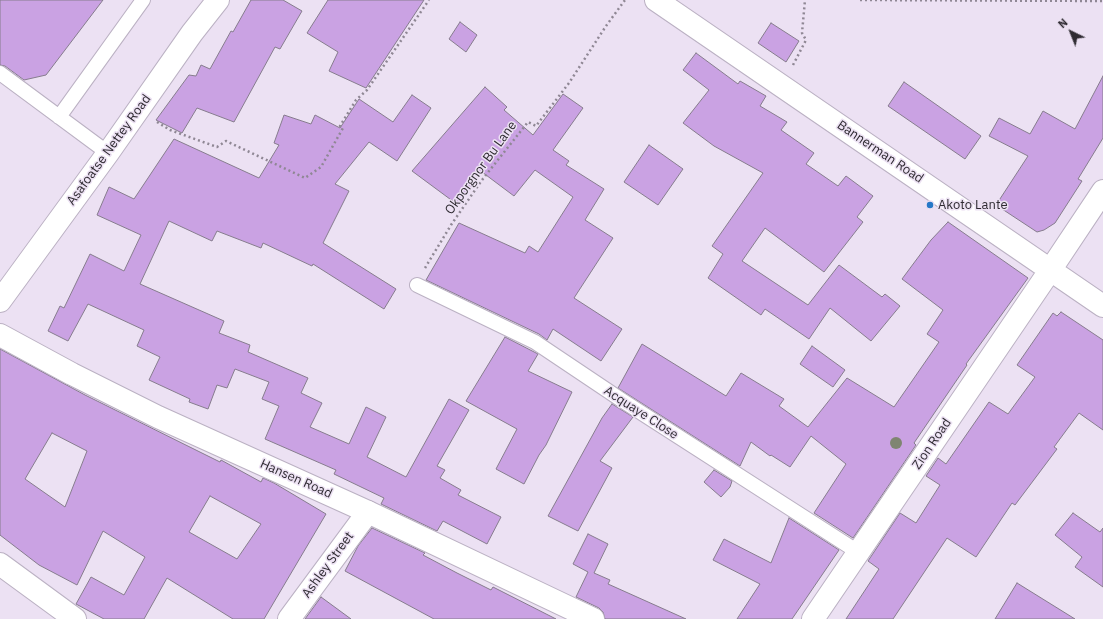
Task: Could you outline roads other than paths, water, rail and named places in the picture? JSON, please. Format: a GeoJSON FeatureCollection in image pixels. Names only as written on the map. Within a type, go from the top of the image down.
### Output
{"type":"FeatureCollection","features":[{"type":"Feature","properties":{"kind":"street","name":"Asafoatse Nettey Road"},"geometry":{"type":"LineString","coordinates":[[0,301],[108,153],[192,33],[218,0]]}},
{"type":"Feature","properties":{"kind":"street","name":"Bannerman Road"},"geometry":{"type":"LineString","coordinates":[[656,0],[1103,306]]}},
{"type":"Feature","properties":{"kind":"street","name":"Zion Road"},"geometry":{"type":"LineString","coordinates":[[813,619],[1103,191]]}},
{"type":"Feature","properties":{"kind":"street","name":"Hansen Road"},"geometry":{"type":"LineString","coordinates":[[0,335],[72,374],[158,417],[368,512],[593,619]]}},
{"type":"Feature","properties":{"kind":"street","name":"Ashley Street"},"geometry":{"type":"LineString","coordinates":[[289,619],[368,512]]}},
{"type":"Feature","properties":{"kind":"street"},"geometry":{"type":"LineString","coordinates":[[0,564],[75,619]]}},
{"type":"Feature","properties":{"kind":"lane"},"geometry":{"type":"LineString","coordinates":[[59,117],[143,0]]}},
{"type":"Feature","properties":{"kind":"lane"},"geometry":{"type":"LineString","coordinates":[[0,73],[108,153]]}},
{"type":"Feature","properties":{"kind":"lane","name":"Acquaye Close"},"geometry":{"type":"LineString","coordinates":[[418,285],[534,342],[622,401],[858,552]]}},
{"type":"Feature","properties":{"kind":"place","name":"Akoto Lante"},"geometry":{"type":"Point","coordinates":[930,205]}}]}
